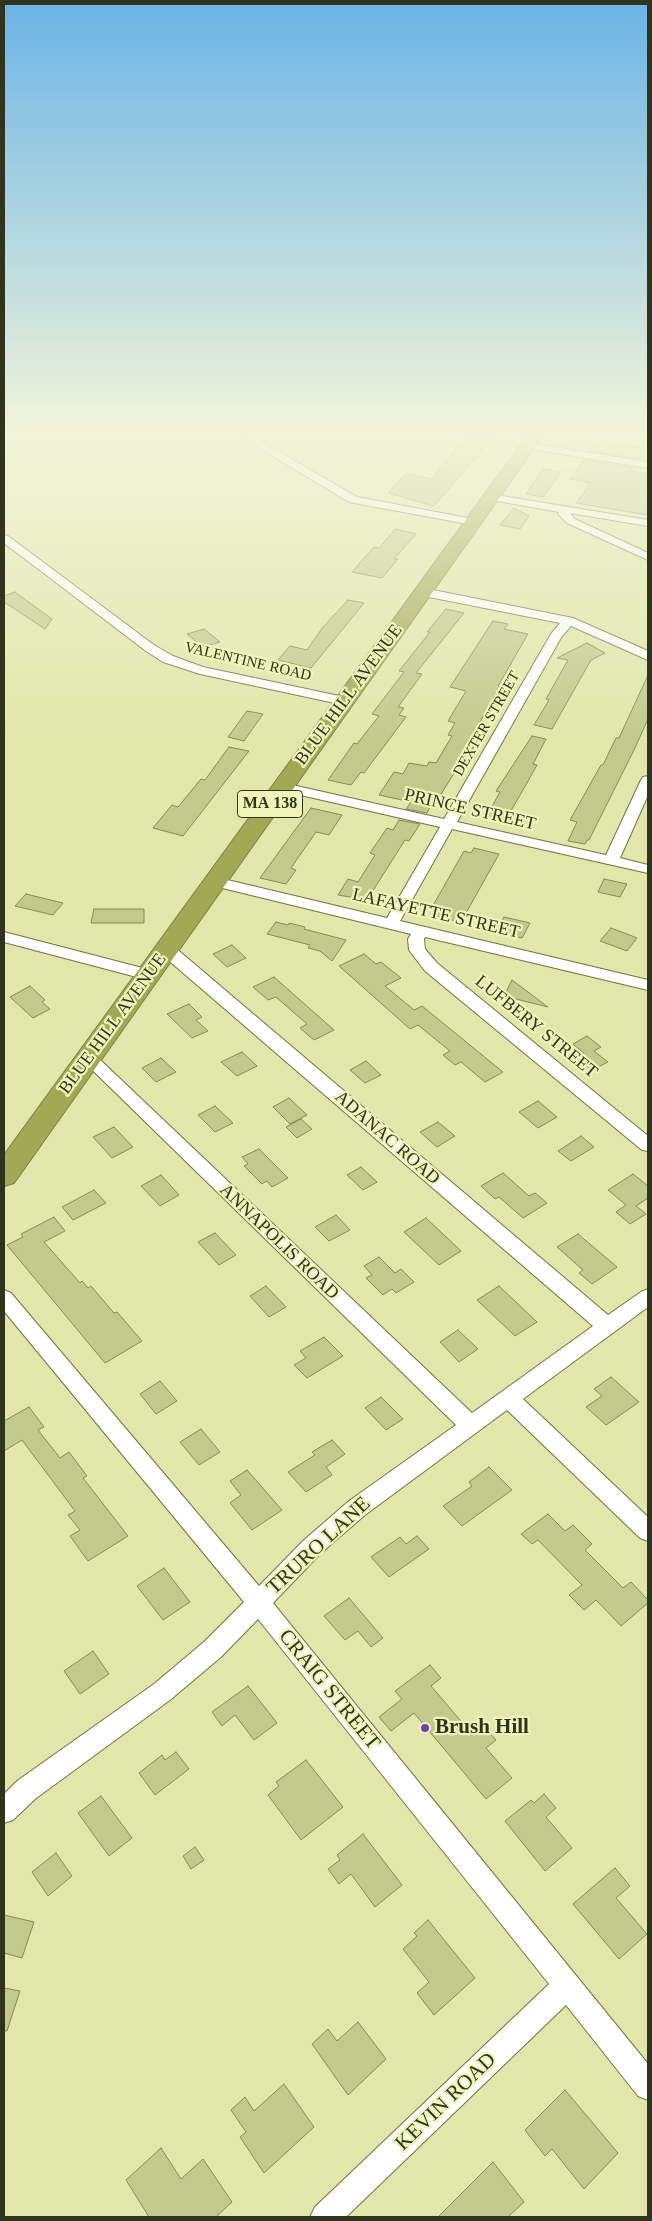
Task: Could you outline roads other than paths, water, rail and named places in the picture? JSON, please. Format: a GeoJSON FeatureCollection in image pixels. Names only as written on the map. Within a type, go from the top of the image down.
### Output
{"type":"FeatureCollection","features":[{"type":"Feature","properties":{"kind":"highway","name":"BLUE HILL AVENUE"},"geometry":{"type":"LineString","coordinates":[[4,1176],[463,537]]}},
{"type":"Feature","properties":{"kind":"street"},"geometry":{"type":"LineString","coordinates":[[604,537],[648,557]]}},
{"type":"Feature","properties":{"kind":"street","name":"VALENTINE ROAD"},"geometry":{"type":"LineString","coordinates":[[4,538],[150,648],[168,659],[200,670],[344,701]]}},
{"type":"Feature","properties":{"kind":"street"},"geometry":{"type":"LineString","coordinates":[[423,592],[569,621],[648,656]]}},
{"type":"Feature","properties":{"kind":"street","name":"DEXTER STREET"},"geometry":{"type":"LineString","coordinates":[[391,924],[557,634],[569,621]]}},
{"type":"Feature","properties":{"kind":"street"},"geometry":{"type":"LineString","coordinates":[[611,860],[648,780]]}},
{"type":"Feature","properties":{"kind":"street","name":"PRINCE STREET"},"geometry":{"type":"LineString","coordinates":[[283,786],[648,869]]}},
{"type":"Feature","properties":{"kind":"street","name":"LAFAYETTE STREET"},"geometry":{"type":"LineString","coordinates":[[214,882],[648,986]]}},
{"type":"Feature","properties":{"kind":"street","name":"LUFBERY STREET"},"geometry":{"type":"LineString","coordinates":[[420,931],[416,940],[417,950],[431,967],[648,1145]]}},
{"type":"Feature","properties":{"kind":"street"},"geometry":{"type":"LineString","coordinates":[[4,938],[148,975]]}},
{"type":"Feature","properties":{"kind":"street","name":"ADANAC ROAD"},"geometry":{"type":"LineString","coordinates":[[166,949],[608,1327]]}},
{"type":"Feature","properties":{"kind":"street","name":"ANNAPOLIS ROAD"},"geometry":{"type":"LineString","coordinates":[[88,1058],[471,1426]]}},
{"type":"Feature","properties":{"kind":"street","name":"TRURO LANE"},"geometry":{"type":"LineString","coordinates":[[4,1811],[26,1790],[169,1687],[213,1649],[334,1526],[380,1490],[648,1297]]}},
{"type":"Feature","properties":{"kind":"street","name":"CRAIG STREET"},"geometry":{"type":"LineString","coordinates":[[4,1298],[258,1602],[648,2086]]}},
{"type":"Feature","properties":{"kind":"street"},"geometry":{"type":"LineString","coordinates":[[508,1398],[648,1531]]}},
{"type":"Feature","properties":{"kind":"street","name":"KEVIN ROAD"},"geometry":{"type":"LineString","coordinates":[[325,2217],[567,1986]]}},
{"type":"Feature","properties":{"kind":"place","name":"Brush Hill"},"geometry":{"type":"Point","coordinates":[425,1728]}}]}
